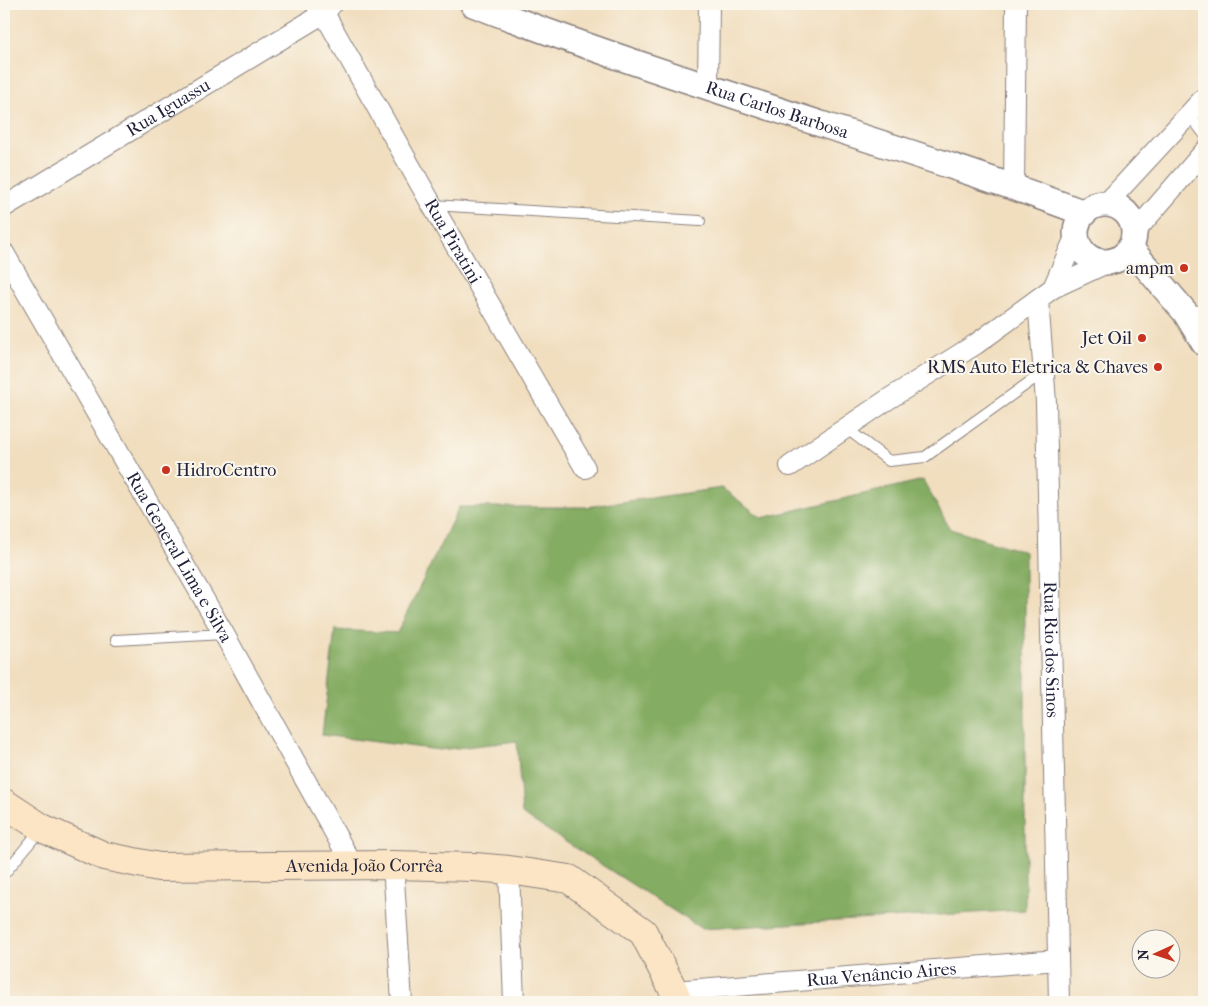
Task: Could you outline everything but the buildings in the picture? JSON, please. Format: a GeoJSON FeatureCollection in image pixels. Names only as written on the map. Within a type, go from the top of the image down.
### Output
{"type":"FeatureCollection","features":[{"type":"Feature","properties":{"kind":"main road","name":"Avenida João Corrêa"},"geometry":{"type":"LineString","coordinates":[[4,803],[42,828],[104,856],[159,867],[393,865],[509,870],[569,879],[643,932],[676,996]]}},
{"type":"Feature","properties":{"kind":"street","name":"Rua Carlos Barbosa"},"geometry":{"type":"LineString","coordinates":[[473,4],[550,34],[708,88],[1014,186],[1088,217]]}},
{"type":"Feature","properties":{"kind":"street"},"geometry":{"type":"LineString","coordinates":[[708,88],[709,4]]}},
{"type":"Feature","properties":{"kind":"street"},"geometry":{"type":"LineString","coordinates":[[1014,186],[1016,4]]}},
{"type":"Feature","properties":{"kind":"street","name":"Rua Piratini"},"geometry":{"type":"LineString","coordinates":[[325,7],[432,205],[585,468]]}},
{"type":"Feature","properties":{"kind":"street","name":"Rua Iguassu"},"geometry":{"type":"LineString","coordinates":[[4,206],[325,7]]}},
{"type":"Feature","properties":{"kind":"street"},"geometry":{"type":"LineString","coordinates":[[1046,293],[1088,217],[1204,98]]}},
{"type":"Feature","properties":{"kind":"street"},"geometry":{"type":"LineString","coordinates":[[790,466],[887,400],[976,344],[1046,293],[1121,258],[1132,241],[1204,152]]}},
{"type":"Feature","properties":{"kind":"street"},"geometry":{"type":"LineString","coordinates":[[1088,217],[1118,207],[1128,215],[1132,223],[1132,241],[1195,311],[1204,343]]}},
{"type":"Feature","properties":{"kind":"street"},"geometry":{"type":"LineString","coordinates":[[1088,217],[1079,247],[1087,256],[1098,262],[1109,262]]}},
{"type":"Feature","properties":{"kind":"street","name":"Rua General Lima e Silva"},"geometry":{"type":"LineString","coordinates":[[4,253],[224,634],[352,864]]}},
{"type":"Feature","properties":{"kind":"street","name":"Rua Rio dos Sinos"},"geometry":{"type":"LineString","coordinates":[[1046,293],[1045,371],[1059,1002]]}},
{"type":"Feature","properties":{"kind":"street"},"geometry":{"type":"LineString","coordinates":[[393,865],[402,1002]]}},
{"type":"Feature","properties":{"kind":"street"},"geometry":{"type":"LineString","coordinates":[[509,870],[514,1002]]}},
{"type":"Feature","properties":{"kind":"street","name":"Rua Venâncio Aires"},"geometry":{"type":"LineString","coordinates":[[676,996],[1058,960]]}},
{"type":"Feature","properties":{"kind":"lane"},"geometry":{"type":"LineString","coordinates":[[1189,114],[1204,134]]}},
{"type":"Feature","properties":{"kind":"lane"},"geometry":{"type":"LineString","coordinates":[[432,205],[700,221]]}},
{"type":"Feature","properties":{"kind":"lane"},"geometry":{"type":"LineString","coordinates":[[846,428],[889,461],[925,458],[1045,371]]}},
{"type":"Feature","properties":{"kind":"lane"},"geometry":{"type":"LineString","coordinates":[[116,640],[224,634]]}},
{"type":"Feature","properties":{"kind":"lane"},"geometry":{"type":"LineString","coordinates":[[4,874],[42,828]]}},
{"type":"Feature","properties":{"kind":"green space"},"geometry":{"type":"Polygon","coordinates":[[[923,480],[950,529],[1025,552],[1025,910],[702,929],[522,814],[517,741],[439,750],[322,735],[335,630],[397,633],[459,507],[586,507],[722,488],[762,518],[923,480]]]}},
{"type":"Feature","properties":{"kind":"place","name":"ampm"},"geometry":{"type":"Point","coordinates":[1184,268]}},
{"type":"Feature","properties":{"kind":"place","name":"Jet Oil"},"geometry":{"type":"Point","coordinates":[1142,338]}},
{"type":"Feature","properties":{"kind":"place","name":"RMS Auto Eletrica & Chaves"},"geometry":{"type":"Point","coordinates":[1158,367]}},
{"type":"Feature","properties":{"kind":"place","name":"HidroCentro"},"geometry":{"type":"Point","coordinates":[166,470]}}]}
